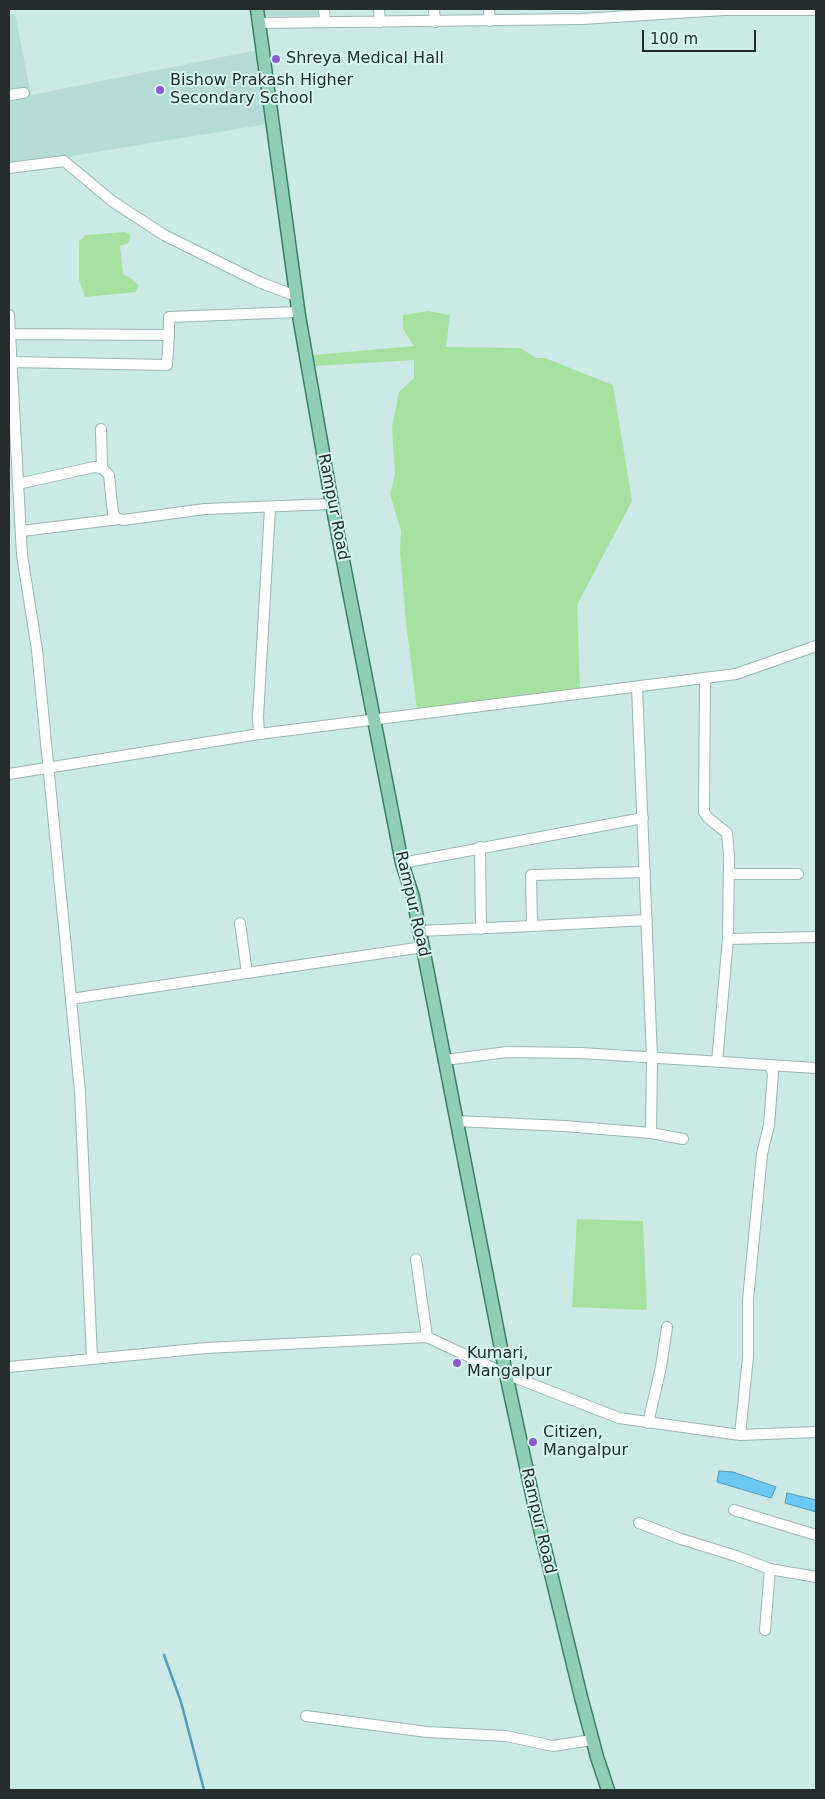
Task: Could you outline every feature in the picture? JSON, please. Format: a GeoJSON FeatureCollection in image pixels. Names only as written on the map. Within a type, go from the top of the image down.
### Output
{"type":"FeatureCollection","features":[{"type":"Feature","properties":{"kind":"main road","name":"Rampur Road"},"geometry":{"type":"LineString","coordinates":[[257,9],[298,312],[332,504],[374,721],[402,863],[413,897],[506,1374],[548,1562],[592,1740],[608,1790]]}},
{"type":"Feature","properties":{"kind":"street"},"geometry":{"type":"LineString","coordinates":[[324,9],[325,22]]}},
{"type":"Feature","properties":{"kind":"street"},"geometry":{"type":"LineString","coordinates":[[379,9],[380,22]]}},
{"type":"Feature","properties":{"kind":"street"},"geometry":{"type":"LineString","coordinates":[[434,9],[435,22]]}},
{"type":"Feature","properties":{"kind":"street"},"geometry":{"type":"LineString","coordinates":[[490,9],[490,21]]}},
{"type":"Feature","properties":{"kind":"street"},"geometry":{"type":"LineString","coordinates":[[259,22],[490,21],[582,19],[724,10],[816,10]]}},
{"type":"Feature","properties":{"kind":"street"},"geometry":{"type":"LineString","coordinates":[[9,95],[24,93]]}},
{"type":"Feature","properties":{"kind":"street"},"geometry":{"type":"LineString","coordinates":[[9,168],[59,160],[67,162],[112,201],[164,235],[259,282],[296,296]]}},
{"type":"Feature","properties":{"kind":"street"},"geometry":{"type":"LineString","coordinates":[[12,362],[167,365],[169,317],[298,312]]}},
{"type":"Feature","properties":{"kind":"street"},"geometry":{"type":"LineString","coordinates":[[9,315],[22,555],[37,650],[82,1114],[92,1358]]}},
{"type":"Feature","properties":{"kind":"street"},"geometry":{"type":"LineString","coordinates":[[10,334],[169,335]]}},
{"type":"Feature","properties":{"kind":"street"},"geometry":{"type":"LineString","coordinates":[[101,429],[102,468]]}},
{"type":"Feature","properties":{"kind":"street"},"geometry":{"type":"LineString","coordinates":[[18,484],[94,467],[102,468],[109,475],[113,513],[119,519]]}},
{"type":"Feature","properties":{"kind":"street"},"geometry":{"type":"LineString","coordinates":[[22,531],[205,510],[332,504]]}},
{"type":"Feature","properties":{"kind":"street"},"geometry":{"type":"LineString","coordinates":[[259,734],[258,716],[270,508]]}},
{"type":"Feature","properties":{"kind":"street"},"geometry":{"type":"LineString","coordinates":[[9,774],[259,734],[736,674],[816,646]]}},
{"type":"Feature","properties":{"kind":"street"},"geometry":{"type":"LineString","coordinates":[[705,678],[703,799],[708,818],[727,834],[729,874],[728,939],[717,1062]]}},
{"type":"Feature","properties":{"kind":"street"},"geometry":{"type":"LineString","coordinates":[[637,686],[652,1058],[651,1133]]}},
{"type":"Feature","properties":{"kind":"street"},"geometry":{"type":"LineString","coordinates":[[402,863],[643,818]]}},
{"type":"Feature","properties":{"kind":"street"},"geometry":{"type":"LineString","coordinates":[[480,847],[480,928]]}},
{"type":"Feature","properties":{"kind":"street"},"geometry":{"type":"LineString","coordinates":[[532,926],[531,875],[645,872]]}},
{"type":"Feature","properties":{"kind":"street"},"geometry":{"type":"LineString","coordinates":[[729,874],[798,874]]}},
{"type":"Feature","properties":{"kind":"street"},"geometry":{"type":"LineString","coordinates":[[419,931],[647,920]]}},
{"type":"Feature","properties":{"kind":"street"},"geometry":{"type":"LineString","coordinates":[[240,923],[247,973]]}},
{"type":"Feature","properties":{"kind":"street"},"geometry":{"type":"LineString","coordinates":[[728,939],[816,937]]}},
{"type":"Feature","properties":{"kind":"street"},"geometry":{"type":"LineString","coordinates":[[71,1000],[423,947]]}},
{"type":"Feature","properties":{"kind":"street"},"geometry":{"type":"LineString","coordinates":[[445,1060],[507,1052],[581,1053],[816,1068]]}},
{"type":"Feature","properties":{"kind":"street"},"geometry":{"type":"LineString","coordinates":[[740,1435],[748,1358],[748,1300],[762,1154],[769,1125],[773,1073],[770,1066]]}},
{"type":"Feature","properties":{"kind":"street"},"geometry":{"type":"LineString","coordinates":[[456,1121],[564,1126],[651,1133],[683,1139]]}},
{"type":"Feature","properties":{"kind":"street"},"geometry":{"type":"LineString","coordinates":[[416,1260],[426,1337]]}},
{"type":"Feature","properties":{"kind":"street"},"geometry":{"type":"LineString","coordinates":[[648,1422],[661,1367],[667,1326]]}},
{"type":"Feature","properties":{"kind":"street"},"geometry":{"type":"LineString","coordinates":[[9,1367],[206,1348],[426,1337],[506,1374],[619,1418],[740,1435],[816,1432]]}},
{"type":"Feature","properties":{"kind":"street"},"geometry":{"type":"LineString","coordinates":[[734,1510],[816,1535]]}},
{"type":"Feature","properties":{"kind":"street"},"geometry":{"type":"LineString","coordinates":[[639,1522],[681,1539],[770,1569],[816,1577]]}},
{"type":"Feature","properties":{"kind":"street"},"geometry":{"type":"LineString","coordinates":[[765,1630],[770,1569]]}},
{"type":"Feature","properties":{"kind":"street"},"geometry":{"type":"LineString","coordinates":[[306,1716],[427,1732],[506,1736],[553,1746],[592,1740]]}},
{"type":"Feature","properties":{"kind":"shaded area"},"geometry":{"type":"Polygon","coordinates":[[[263,9],[321,9],[322,16],[264,16],[263,9]]]}},
{"type":"Feature","properties":{"kind":"shaded area","name":"Bishow Prakash Higher Secondary School"},"geometry":{"type":"Polygon","coordinates":[[[15,14],[31,95],[258,50],[267,124],[9,165],[9,15],[15,14]]]}},
{"type":"Feature","properties":{"kind":"green space"},"geometry":{"type":"Polygon","coordinates":[[[125,232],[131,235],[129,243],[120,246],[123,274],[139,286],[136,292],[85,297],[79,280],[79,241],[86,235],[125,232]]]}},
{"type":"Feature","properties":{"kind":"green space"},"geometry":{"type":"Polygon","coordinates":[[[428,311],[450,315],[446,347],[520,348],[536,358],[545,358],[613,385],[632,501],[577,605],[580,689],[417,709],[406,623],[400,551],[401,531],[390,494],[395,474],[392,427],[399,392],[414,378],[414,360],[314,366],[314,355],[414,346],[403,329],[403,315],[428,311]]]}},
{"type":"Feature","properties":{"kind":"green space"},"geometry":{"type":"Polygon","coordinates":[[[577,1219],[643,1221],[647,1310],[572,1307],[577,1219]]]}},
{"type":"Feature","properties":{"kind":"water"},"geometry":{"type":"Polygon","coordinates":[[[719,1471],[733,1472],[776,1487],[771,1498],[717,1482],[719,1471]]]}},
{"type":"Feature","properties":{"kind":"water"},"geometry":{"type":"Polygon","coordinates":[[[787,1493],[816,1500],[816,1512],[785,1503],[787,1493]]]}},
{"type":"Feature","properties":{"kind":"waterway"},"geometry":{"type":"LineString","coordinates":[[164,1655],[181,1702],[204,1790]]}},
{"type":"Feature","properties":{"kind":"place","name":"Shreya Medical Hall"},"geometry":{"type":"Point","coordinates":[276,59]}},
{"type":"Feature","properties":{"kind":"place","name":"Bishow Prakash Higher Secondary School"},"geometry":{"type":"Point","coordinates":[160,90]}},
{"type":"Feature","properties":{"kind":"place","name":"Kumari, Mangalpur"},"geometry":{"type":"Point","coordinates":[457,1363]}},
{"type":"Feature","properties":{"kind":"place","name":"Citizen, Mangalpur"},"geometry":{"type":"Point","coordinates":[533,1442]}}]}
